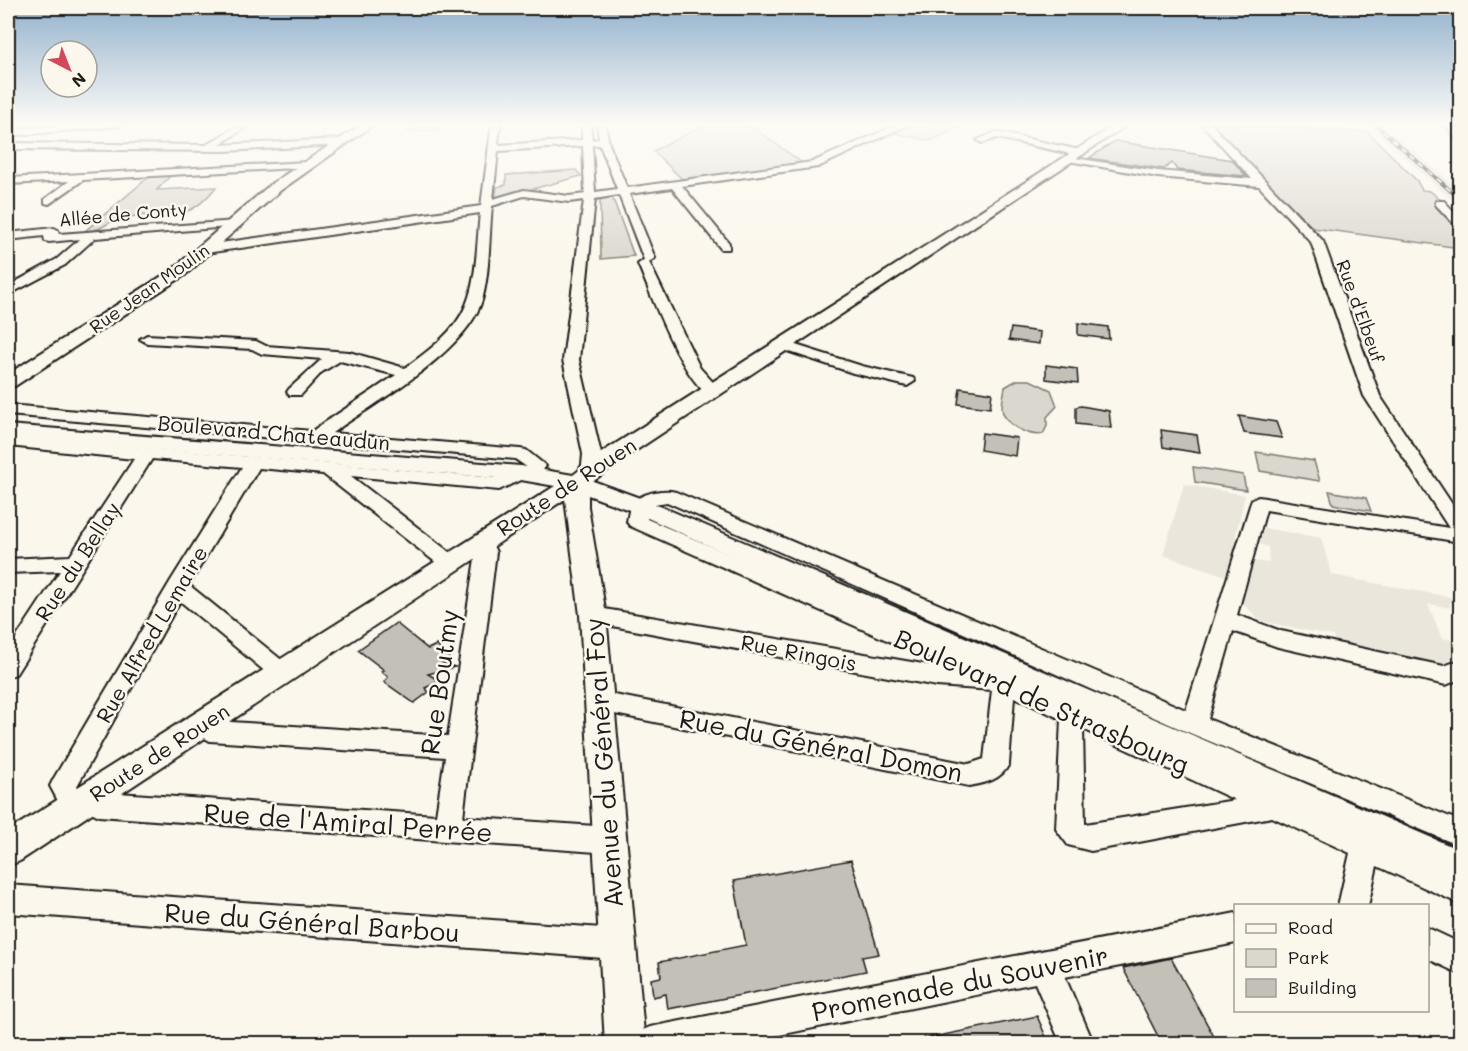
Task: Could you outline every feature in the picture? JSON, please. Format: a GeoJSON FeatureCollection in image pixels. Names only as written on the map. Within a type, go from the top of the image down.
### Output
{"type":"FeatureCollection","features":[{"type":"Feature","properties":{"kind":"main road","name":"Rue Jean Moulin"},"geometry":{"type":"LineString","coordinates":[[8,382],[179,272],[276,187],[297,172]]}},
{"type":"Feature","properties":{"kind":"main road","name":"Route de Rouen"},"geometry":{"type":"LineString","coordinates":[[8,850],[450,562],[581,480],[783,345],[1051,172]]}},
{"type":"Feature","properties":{"kind":"main road","name":"Boulevard Chateaudun"},"geometry":{"type":"LineString","coordinates":[[8,422],[529,470],[581,480]]}},
{"type":"Feature","properties":{"kind":"main road","name":"Boulevard Chateaudun"},"geometry":{"type":"LineString","coordinates":[[8,431],[529,470]]}},
{"type":"Feature","properties":{"kind":"main road","name":"Boulevard de Strasbourg"},"geometry":{"type":"LineString","coordinates":[[581,480],[643,503],[1461,856]]}},
{"type":"Feature","properties":{"kind":"main road","name":"Avenue du Général Foy"},"geometry":{"type":"LineString","coordinates":[[581,480],[576,507],[593,615],[625,1044]]}},
{"type":"Feature","properties":{"kind":"main road","name":"Boulevard de Strasbourg"},"geometry":{"type":"LineString","coordinates":[[643,503],[1461,867]]}},
{"type":"Feature","properties":{"kind":"street"},"geometry":{"type":"LineString","coordinates":[[28,179],[38,172]]}},
{"type":"Feature","properties":{"kind":"street"},"geometry":{"type":"LineString","coordinates":[[101,176],[106,172]]}},
{"type":"Feature","properties":{"kind":"street"},"geometry":{"type":"LineString","coordinates":[[8,181],[179,172]]}},
{"type":"Feature","properties":{"kind":"street"},"geometry":{"type":"LineString","coordinates":[[317,435],[434,352],[470,313],[476,301],[491,172]]}},
{"type":"Feature","properties":{"kind":"street"},"geometry":{"type":"LineString","coordinates":[[581,480],[591,465],[592,454],[571,360],[590,196],[588,172]]}},
{"type":"Feature","properties":{"kind":"street"},"geometry":{"type":"LineString","coordinates":[[616,172],[647,261],[693,370],[713,391]]}},
{"type":"Feature","properties":{"kind":"street"},"geometry":{"type":"LineString","coordinates":[[207,249],[487,206],[524,194],[561,199],[764,172]]}},
{"type":"Feature","properties":{"kind":"street"},"geometry":{"type":"LineString","coordinates":[[1148,172],[1267,188]]}},
{"type":"Feature","properties":{"kind":"street","name":"Rue d'Elbeuf"},"geometry":{"type":"LineString","coordinates":[[1252,172],[1317,242],[1372,396],[1457,520]]}},
{"type":"Feature","properties":{"kind":"street"},"geometry":{"type":"LineString","coordinates":[[49,201],[81,177]]}},
{"type":"Feature","properties":{"kind":"street"},"geometry":{"type":"LineString","coordinates":[[1173,181],[1267,188]]}},
{"type":"Feature","properties":{"kind":"street"},"geometry":{"type":"LineString","coordinates":[[675,185],[725,246]]}},
{"type":"Feature","properties":{"kind":"street"},"geometry":{"type":"LineString","coordinates":[[1440,203],[1461,224]]}},
{"type":"Feature","properties":{"kind":"street","name":"Allée de Conty"},"geometry":{"type":"LineString","coordinates":[[8,236],[54,232],[49,238],[236,224]]}},
{"type":"Feature","properties":{"kind":"street"},"geometry":{"type":"LineString","coordinates":[[8,291],[61,262],[94,233]]}},
{"type":"Feature","properties":{"kind":"street"},"geometry":{"type":"LineString","coordinates":[[147,339],[256,345],[262,350],[338,356],[406,373]]}},
{"type":"Feature","properties":{"kind":"street"},"geometry":{"type":"LineString","coordinates":[[783,345],[858,370],[907,381]]}},
{"type":"Feature","properties":{"kind":"street"},"geometry":{"type":"LineString","coordinates":[[295,392],[317,369],[338,356]]}},
{"type":"Feature","properties":{"kind":"street","name":"Boulevard Chateaudun"},"geometry":{"type":"LineString","coordinates":[[8,410],[520,454],[529,470],[499,484],[8,441]]}},
{"type":"Feature","properties":{"kind":"street","name":"Rue du Bellay"},"geometry":{"type":"LineString","coordinates":[[8,668],[143,459],[142,454]]}},
{"type":"Feature","properties":{"kind":"street","name":"Rue Alfred Lemaire"},"geometry":{"type":"LineString","coordinates":[[83,801],[63,786],[177,587],[253,464]]}},
{"type":"Feature","properties":{"kind":"street"},"geometry":{"type":"LineString","coordinates":[[323,470],[340,477],[450,562]]}},
{"type":"Feature","properties":{"kind":"street","name":"Boulevard de Strasbourg"},"geometry":{"type":"LineString","coordinates":[[1461,834],[1194,724],[669,496],[643,503],[637,522],[1006,683],[1461,890]]}},
{"type":"Feature","properties":{"kind":"street"},"geometry":{"type":"LineString","coordinates":[[1194,724],[1259,503],[1461,536]]}},
{"type":"Feature","properties":{"kind":"street","name":"Rue Boutmy"},"geometry":{"type":"LineString","coordinates":[[448,830],[486,552],[482,542]]}},
{"type":"Feature","properties":{"kind":"street"},"geometry":{"type":"LineString","coordinates":[[8,566],[76,563]]}},
{"type":"Feature","properties":{"kind":"street"},"geometry":{"type":"LineString","coordinates":[[177,587],[281,672]]}},
{"type":"Feature","properties":{"kind":"street","name":"Rue Ringois"},"geometry":{"type":"LineString","coordinates":[[593,615],[937,677],[1006,683]]}},
{"type":"Feature","properties":{"kind":"street"},"geometry":{"type":"LineString","coordinates":[[1225,619],[1278,639],[1446,676],[1461,669]]}},
{"type":"Feature","properties":{"kind":"street","name":"Rue du Général Domon"},"geometry":{"type":"LineString","coordinates":[[599,702],[969,775],[985,772],[996,764],[1001,700],[1006,683]]}},
{"type":"Feature","properties":{"kind":"street"},"geometry":{"type":"LineString","coordinates":[[1074,715],[1071,729],[1070,829],[1078,836],[1091,838],[1274,805]]}},
{"type":"Feature","properties":{"kind":"street"},"geometry":{"type":"LineString","coordinates":[[201,724],[210,731],[459,747]]}},
{"type":"Feature","properties":{"kind":"street","name":"Rue de l'Amiral Perrée"},"geometry":{"type":"LineString","coordinates":[[83,801],[448,830],[610,840]]}},
{"type":"Feature","properties":{"kind":"street"},"geometry":{"type":"LineString","coordinates":[[1353,904],[1364,859],[1364,846]]}},
{"type":"Feature","properties":{"kind":"street","name":"Rue du Général Barbou"},"geometry":{"type":"LineString","coordinates":[[8,899],[616,944]]}},
{"type":"Feature","properties":{"kind":"street","name":"Promenade du Souvenir"},"geometry":{"type":"LineString","coordinates":[[650,1044],[724,1037],[1044,967],[1234,928]]}},
{"type":"Feature","properties":{"kind":"street"},"geometry":{"type":"LineString","coordinates":[[1429,943],[1461,959]]}},
{"type":"Feature","properties":{"kind":"street"},"geometry":{"type":"LineString","coordinates":[[1044,967],[1078,1044]]}},
{"type":"Feature","properties":{"kind":"shaded area"},"geometry":{"type":"Polygon","coordinates":[[[1421,172],[1439,172],[1460,190],[1460,208],[1421,172]]]}},
{"type":"Feature","properties":{"kind":"shaded area"},"geometry":{"type":"Polygon","coordinates":[[[1184,484],[1245,495],[1234,543],[1238,545],[1229,577],[1163,555],[1184,484]]]}},
{"type":"Feature","properties":{"kind":"shaded area"},"geometry":{"type":"Polygon","coordinates":[[[1264,528],[1321,538],[1332,575],[1460,599],[1460,604],[1449,603],[1451,608],[1428,604],[1442,638],[1460,642],[1460,648],[1456,647],[1460,659],[1440,667],[1336,644],[1333,636],[1261,621],[1244,605],[1243,599],[1254,561],[1269,563],[1268,547],[1259,544],[1264,528]]]}},
{"type":"Feature","properties":{"kind":"green space"},"geometry":{"type":"Polygon","coordinates":[[[578,172],[581,176],[495,199],[497,187],[506,185],[506,175],[578,172]]]}},
{"type":"Feature","properties":{"kind":"green space"},"geometry":{"type":"Polygon","coordinates":[[[675,172],[743,172],[683,180],[675,172]]]}},
{"type":"Feature","properties":{"kind":"green space"},"geometry":{"type":"Polygon","coordinates":[[[1258,172],[1408,172],[1422,190],[1430,191],[1446,204],[1438,204],[1460,231],[1460,248],[1313,228],[1258,172]]]}},
{"type":"Feature","properties":{"kind":"green space"},"geometry":{"type":"Polygon","coordinates":[[[172,174],[157,190],[216,187],[204,201],[181,213],[134,216],[114,220],[97,229],[85,231],[150,176],[172,174]]]}},
{"type":"Feature","properties":{"kind":"green space"},"geometry":{"type":"Polygon","coordinates":[[[612,196],[634,256],[601,259],[600,198],[612,196]]]}},
{"type":"Feature","properties":{"kind":"green space"},"geometry":{"type":"Polygon","coordinates":[[[1017,380],[1030,380],[1051,390],[1057,406],[1047,417],[1047,426],[1043,434],[1022,431],[1012,425],[1003,414],[1005,387],[1017,380]]]}},
{"type":"Feature","properties":{"kind":"green space"},"geometry":{"type":"Polygon","coordinates":[[[1256,452],[1314,461],[1320,481],[1260,471],[1256,452]]]}},
{"type":"Feature","properties":{"kind":"green space"},"geometry":{"type":"Polygon","coordinates":[[[1193,467],[1243,475],[1246,490],[1195,482],[1193,467]]]}},
{"type":"Feature","properties":{"kind":"green space"},"geometry":{"type":"Polygon","coordinates":[[[1329,491],[1366,498],[1371,511],[1333,504],[1329,491]]]}},
{"type":"Feature","properties":{"kind":"building"},"geometry":{"type":"Polygon","coordinates":[[[1201,172],[1243,172],[1246,176],[1201,172]]]}},
{"type":"Feature","properties":{"kind":"building"},"geometry":{"type":"Polygon","coordinates":[[[1078,323],[1108,327],[1109,339],[1078,335],[1078,323]]]}},
{"type":"Feature","properties":{"kind":"building"},"geometry":{"type":"Polygon","coordinates":[[[1011,328],[1040,332],[1039,344],[1009,340],[1011,328]]]}},
{"type":"Feature","properties":{"kind":"building"},"geometry":{"type":"Polygon","coordinates":[[[1046,365],[1077,369],[1078,383],[1046,379],[1046,365]]]}},
{"type":"Feature","properties":{"kind":"building"},"geometry":{"type":"Polygon","coordinates":[[[960,388],[992,393],[990,408],[958,404],[960,388]]]}},
{"type":"Feature","properties":{"kind":"building"},"geometry":{"type":"Polygon","coordinates":[[[1076,407],[1109,411],[1111,428],[1076,424],[1076,407]]]}},
{"type":"Feature","properties":{"kind":"building"},"geometry":{"type":"Polygon","coordinates":[[[1239,416],[1276,422],[1282,438],[1244,433],[1239,416]]]}},
{"type":"Feature","properties":{"kind":"building"},"geometry":{"type":"Polygon","coordinates":[[[1161,430],[1197,435],[1200,453],[1163,447],[1161,430]]]}},
{"type":"Feature","properties":{"kind":"building"},"geometry":{"type":"Polygon","coordinates":[[[982,433],[1017,438],[1015,456],[980,450],[982,433]]]}},
{"type":"Feature","properties":{"kind":"building"},"geometry":{"type":"Polygon","coordinates":[[[396,623],[428,649],[436,645],[449,657],[442,663],[455,667],[428,674],[440,681],[425,688],[429,692],[414,703],[384,682],[388,677],[381,671],[384,670],[358,650],[396,623]]]}},
{"type":"Feature","properties":{"kind":"building"},"geometry":{"type":"Polygon","coordinates":[[[851,860],[879,954],[862,957],[866,971],[668,1009],[666,994],[653,997],[651,979],[661,977],[659,962],[746,945],[734,881],[851,860]]]}},
{"type":"Feature","properties":{"kind":"building"},"geometry":{"type":"Polygon","coordinates":[[[1171,958],[1218,1044],[1162,1044],[1123,968],[1171,958]]]}},
{"type":"Feature","properties":{"kind":"building"},"geometry":{"type":"Polygon","coordinates":[[[1037,1016],[1049,1044],[924,1044],[923,1039],[1037,1016]]]}},
{"type":"Feature","properties":{"kind":"railway"},"geometry":{"type":"LineString","coordinates":[[1430,172],[1460,199]]}}]}
